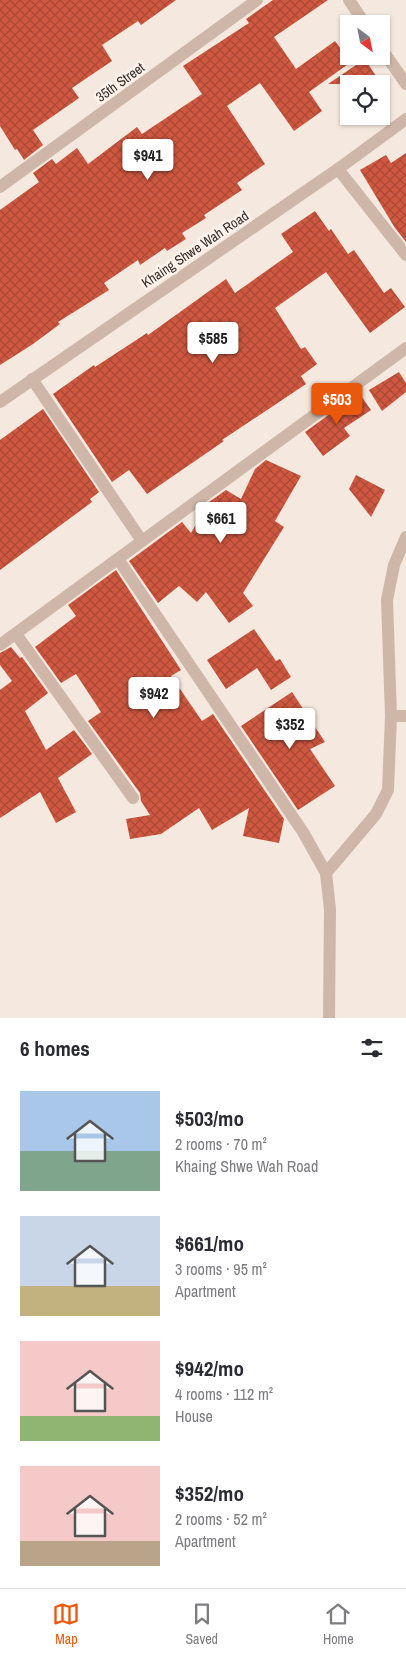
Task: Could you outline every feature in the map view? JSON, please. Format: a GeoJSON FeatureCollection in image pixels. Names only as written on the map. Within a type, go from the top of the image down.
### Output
{"type":"FeatureCollection","features":[{"type":"Feature","properties":{"kind":"street","name":"35th Street"},"geometry":{"type":"LineString","coordinates":[[0,187],[257,0]]}},
{"type":"Feature","properties":{"kind":"street"},"geometry":{"type":"LineString","coordinates":[[349,0],[359,15]]}},
{"type":"Feature","properties":{"kind":"street"},"geometry":{"type":"LineString","coordinates":[[390,61],[406,84]]}},
{"type":"Feature","properties":{"kind":"street","name":"Khaing Shwe Wah Road"},"geometry":{"type":"LineString","coordinates":[[0,402],[338,169],[406,119]]}},
{"type":"Feature","properties":{"kind":"street"},"geometry":{"type":"LineString","coordinates":[[338,169],[406,255]]}},
{"type":"Feature","properties":{"kind":"street"},"geometry":{"type":"LineString","coordinates":[[0,645],[406,348]]}},
{"type":"Feature","properties":{"kind":"street"},"geometry":{"type":"LineString","coordinates":[[32,379],[142,541]]}},
{"type":"Feature","properties":{"kind":"street"},"geometry":{"type":"LineString","coordinates":[[326,873],[376,814],[388,790],[391,716],[387,600],[394,566],[406,537]]}},
{"type":"Feature","properties":{"kind":"street"},"geometry":{"type":"LineString","coordinates":[[118,559],[303,832],[326,873],[330,910],[329,1018]]}},
{"type":"Feature","properties":{"kind":"street"},"geometry":{"type":"LineString","coordinates":[[16,634],[133,798]]}},
{"type":"Feature","properties":{"kind":"street"},"geometry":{"type":"LineString","coordinates":[[391,716],[406,716]]}},
{"type":"Feature","properties":{"kind":"building"},"geometry":{"type":"Polygon","coordinates":[[[0,0],[176,0],[141,25],[138,21],[102,45],[112,61],[72,88],[79,98],[33,130],[43,145],[24,160],[17,149],[15,150],[0,126],[0,0]]]}},
{"type":"Feature","properties":{"kind":"building"},"geometry":{"type":"Polygon","coordinates":[[[273,0],[328,0],[274,37],[296,69],[335,41],[340,48],[340,65],[347,65],[309,92],[322,111],[294,131],[260,83],[227,106],[265,164],[237,183],[242,190],[204,215],[206,218],[182,233],[186,239],[167,251],[165,248],[140,265],[138,260],[104,283],[109,290],[58,322],[60,324],[0,365],[0,210],[39,182],[33,173],[52,159],[56,164],[77,148],[88,164],[137,127],[142,134],[202,94],[183,66],[249,23],[246,19],[273,0]]]}},
{"type":"Feature","properties":{"kind":"building"},"geometry":{"type":"Polygon","coordinates":[[[356,65],[369,65],[375,75],[341,75],[356,65]]]}},
{"type":"Feature","properties":{"kind":"building"},"geometry":{"type":"Polygon","coordinates":[[[340,76],[340,84],[328,84],[340,76]]]}},
{"type":"Feature","properties":{"kind":"building"},"geometry":{"type":"Polygon","coordinates":[[[406,153],[406,242],[395,228],[360,170],[386,155],[391,163],[406,153]]]}},
{"type":"Feature","properties":{"kind":"building"},"geometry":{"type":"Polygon","coordinates":[[[315,211],[329,231],[331,229],[348,254],[354,250],[384,293],[391,288],[405,307],[370,333],[326,272],[275,308],[301,349],[305,347],[317,364],[301,376],[306,384],[222,440],[224,441],[147,494],[129,470],[112,482],[53,394],[94,365],[95,367],[147,333],[148,335],[226,279],[235,293],[293,252],[281,234],[315,211]]]}},
{"type":"Feature","properties":{"kind":"building"},"geometry":{"type":"Polygon","coordinates":[[[399,372],[406,383],[406,392],[382,411],[369,390],[399,372]]]}},
{"type":"Feature","properties":{"kind":"building"},"geometry":{"type":"Polygon","coordinates":[[[359,393],[371,410],[344,428],[350,436],[323,456],[305,432],[359,393]]]}},
{"type":"Feature","properties":{"kind":"building"},"geometry":{"type":"Polygon","coordinates":[[[43,409],[99,492],[90,499],[92,502],[0,570],[0,440],[43,409]]]}},
{"type":"Feature","properties":{"kind":"building"},"geometry":{"type":"Polygon","coordinates":[[[266,460],[301,476],[275,521],[284,527],[243,593],[253,606],[229,623],[206,592],[197,602],[179,586],[158,603],[129,561],[182,522],[191,533],[209,502],[226,490],[241,499],[255,469],[266,460]]]}},
{"type":"Feature","properties":{"kind":"building"},"geometry":{"type":"Polygon","coordinates":[[[356,475],[385,490],[371,517],[349,489],[356,475]]]}},
{"type":"Feature","properties":{"kind":"building"},"geometry":{"type":"Polygon","coordinates":[[[116,570],[181,670],[171,676],[202,721],[213,714],[284,819],[279,843],[243,836],[249,808],[212,830],[199,808],[161,834],[130,839],[126,819],[150,815],[141,801],[140,793],[88,721],[101,712],[76,674],[61,683],[35,647],[76,616],[68,605],[116,570]]]}},
{"type":"Feature","properties":{"kind":"building"},"geometry":{"type":"Polygon","coordinates":[[[254,629],[276,661],[280,659],[291,677],[271,690],[257,668],[226,689],[207,660],[254,629]]]}},
{"type":"Feature","properties":{"kind":"building"},"geometry":{"type":"Polygon","coordinates":[[[11,647],[20,658],[22,657],[48,693],[25,711],[46,750],[74,730],[92,754],[58,778],[76,812],[56,823],[40,792],[0,818],[0,690],[12,681],[0,665],[0,653],[11,647]]]}},
{"type":"Feature","properties":{"kind":"building"},"geometry":{"type":"Polygon","coordinates":[[[292,692],[325,742],[310,749],[335,786],[298,810],[241,726],[292,692]]]}}]}
